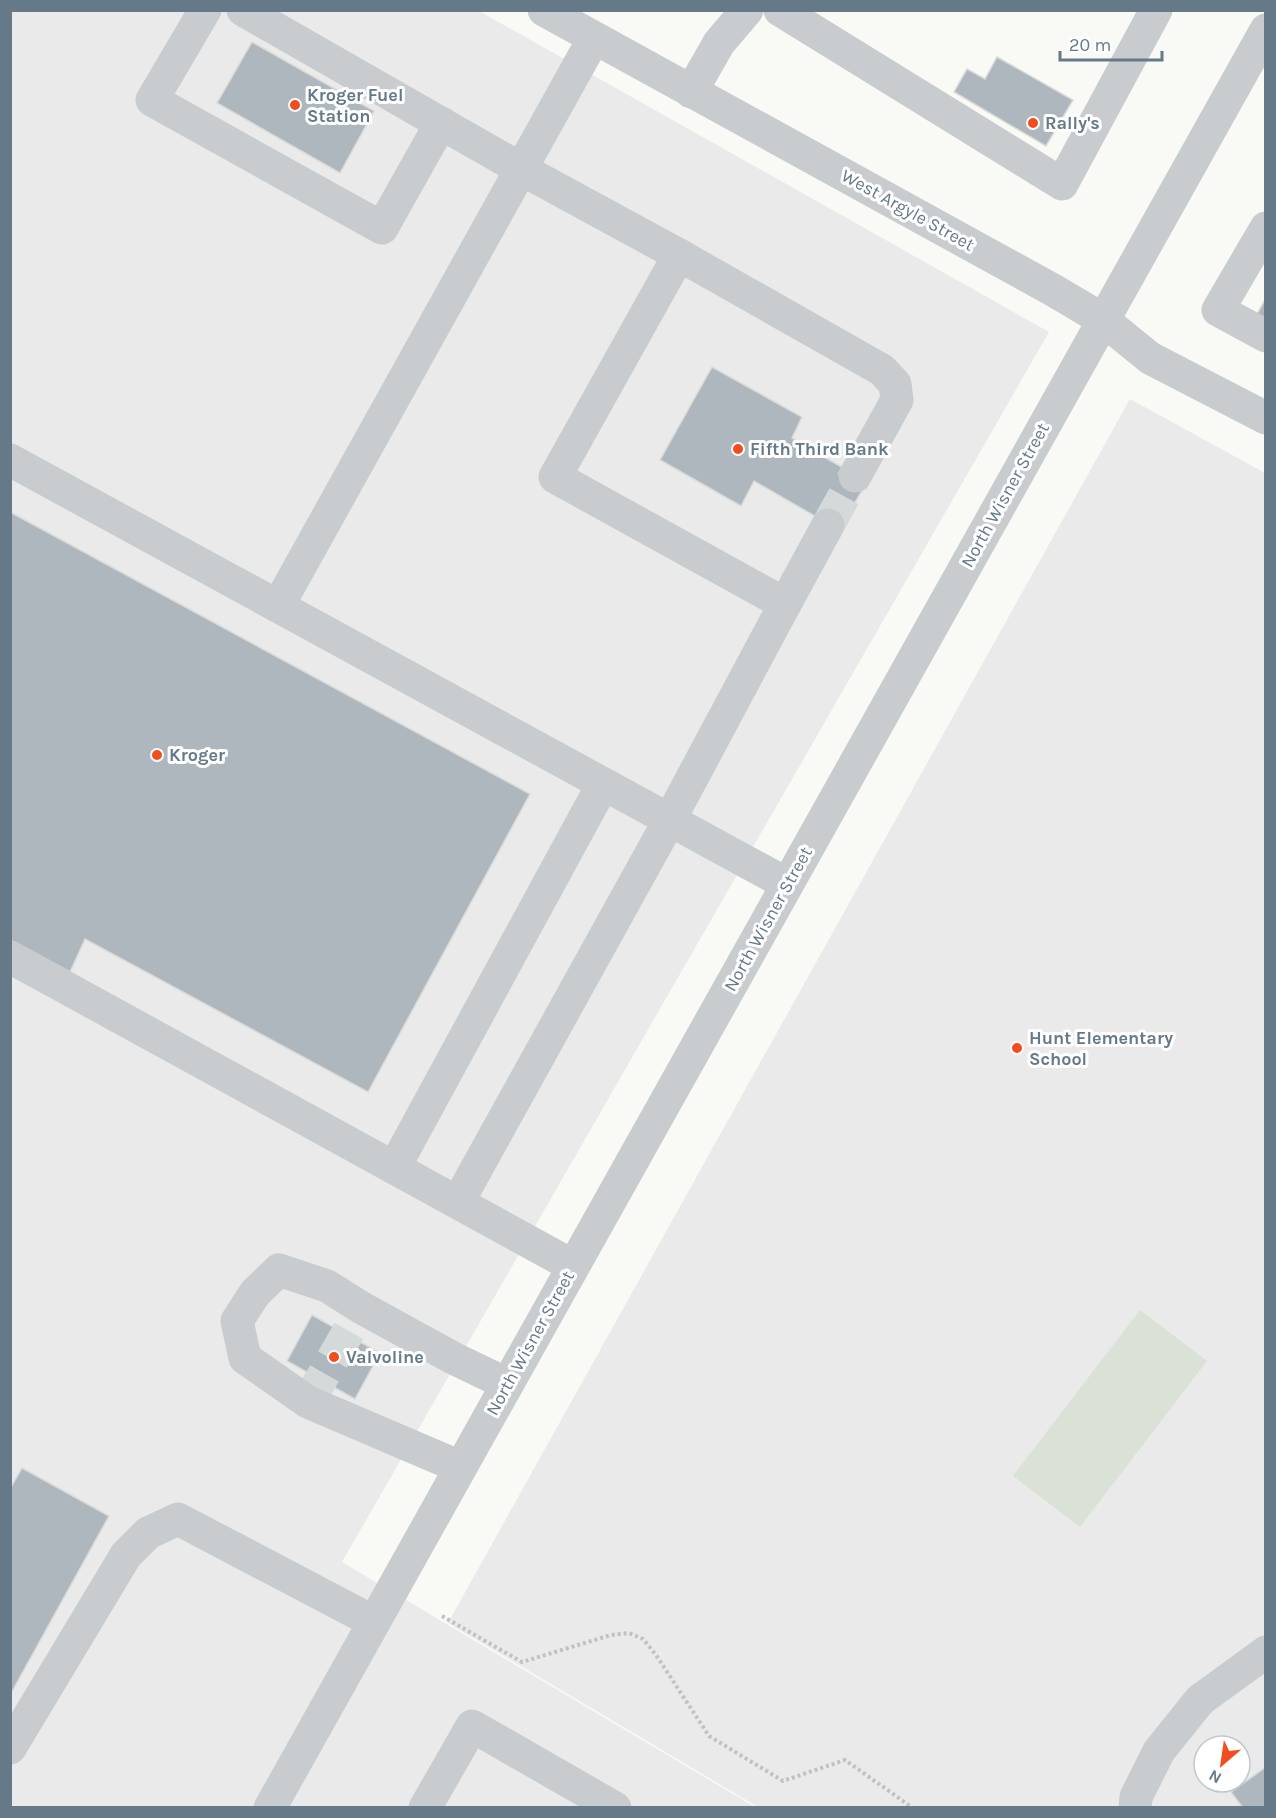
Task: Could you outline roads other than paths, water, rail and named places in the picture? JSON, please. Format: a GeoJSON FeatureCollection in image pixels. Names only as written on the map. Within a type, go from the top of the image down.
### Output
{"type":"FeatureCollection","features":[{"type":"Feature","properties":{"kind":"street"},"geometry":{"type":"LineString","coordinates":[[205,10],[152,100],[382,228],[441,123]]}},
{"type":"Feature","properties":{"kind":"street"},"geometry":{"type":"LineString","coordinates":[[243,10],[521,169],[882,370],[895,384],[897,400],[855,476]]}},
{"type":"Feature","properties":{"kind":"street","name":"West Argyle Street"},"geometry":{"type":"LineString","coordinates":[[544,10],[1053,290],[1102,319],[1150,358],[1266,418]]}},
{"type":"Feature","properties":{"kind":"street"},"geometry":{"type":"LineString","coordinates":[[691,92],[719,43],[747,10]]}},
{"type":"Feature","properties":{"kind":"street"},"geometry":{"type":"LineString","coordinates":[[780,10],[1062,184],[1156,10]]}},
{"type":"Feature","properties":{"kind":"street","name":"North Wisner Street"},"geometry":{"type":"LineString","coordinates":[[270,1808],[1102,319],[1266,30]]}},
{"type":"Feature","properties":{"kind":"street"},"geometry":{"type":"LineString","coordinates":[[278,606],[594,38]]}},
{"type":"Feature","properties":{"kind":"street"},"geometry":{"type":"LineString","coordinates":[[1266,228],[1218,310],[1266,336]]}},
{"type":"Feature","properties":{"kind":"street"},"geometry":{"type":"LineString","coordinates":[[679,255],[555,477],[785,604]]}},
{"type":"Feature","properties":{"kind":"street"},"geometry":{"type":"LineString","coordinates":[[10,460],[787,884]]}},
{"type":"Feature","properties":{"kind":"street"},"geometry":{"type":"LineString","coordinates":[[458,1202],[669,820],[828,525]]}},
{"type":"Feature","properties":{"kind":"street"},"geometry":{"type":"LineString","coordinates":[[394,1168],[603,784]]}},
{"type":"Feature","properties":{"kind":"street"},"geometry":{"type":"LineString","coordinates":[[10,957],[573,1266]]}},
{"type":"Feature","properties":{"kind":"street"},"geometry":{"type":"LineString","coordinates":[[460,1467],[309,1402],[245,1358],[237,1321],[255,1293],[279,1270],[327,1286],[382,1319],[507,1384]]}},
{"type":"Feature","properties":{"kind":"street"},"geometry":{"type":"LineString","coordinates":[[10,1748],[126,1555],[148,1533],[178,1519],[374,1622]]}},
{"type":"Feature","properties":{"kind":"street"},"geometry":{"type":"LineString","coordinates":[[1135,1808],[1136,1797],[1159,1751],[1200,1700],[1266,1652]]}},
{"type":"Feature","properties":{"kind":"street"},"geometry":{"type":"LineString","coordinates":[[425,1808],[472,1726],[615,1808]]}},
{"type":"Feature","properties":{"kind":"tunnel"},"geometry":{"type":"LineString","coordinates":[[828,525],[855,476]]}},
{"type":"Feature","properties":{"kind":"tunnel"},"geometry":{"type":"LineString","coordinates":[[308,1402],[362,1308]]}},
{"type":"Feature","properties":{"kind":"place","name":"Kroger Fuel Station"},"geometry":{"type":"Point","coordinates":[295,105]}},
{"type":"Feature","properties":{"kind":"place","name":"Rally's"},"geometry":{"type":"Point","coordinates":[1033,123]}},
{"type":"Feature","properties":{"kind":"place","name":"Fifth Third Bank"},"geometry":{"type":"Point","coordinates":[738,449]}},
{"type":"Feature","properties":{"kind":"place","name":"Kroger"},"geometry":{"type":"Point","coordinates":[157,755]}},
{"type":"Feature","properties":{"kind":"place","name":"Hunt Elementary School"},"geometry":{"type":"Point","coordinates":[1017,1048]}},
{"type":"Feature","properties":{"kind":"place","name":"Valvoline"},"geometry":{"type":"Point","coordinates":[334,1357]}}]}
